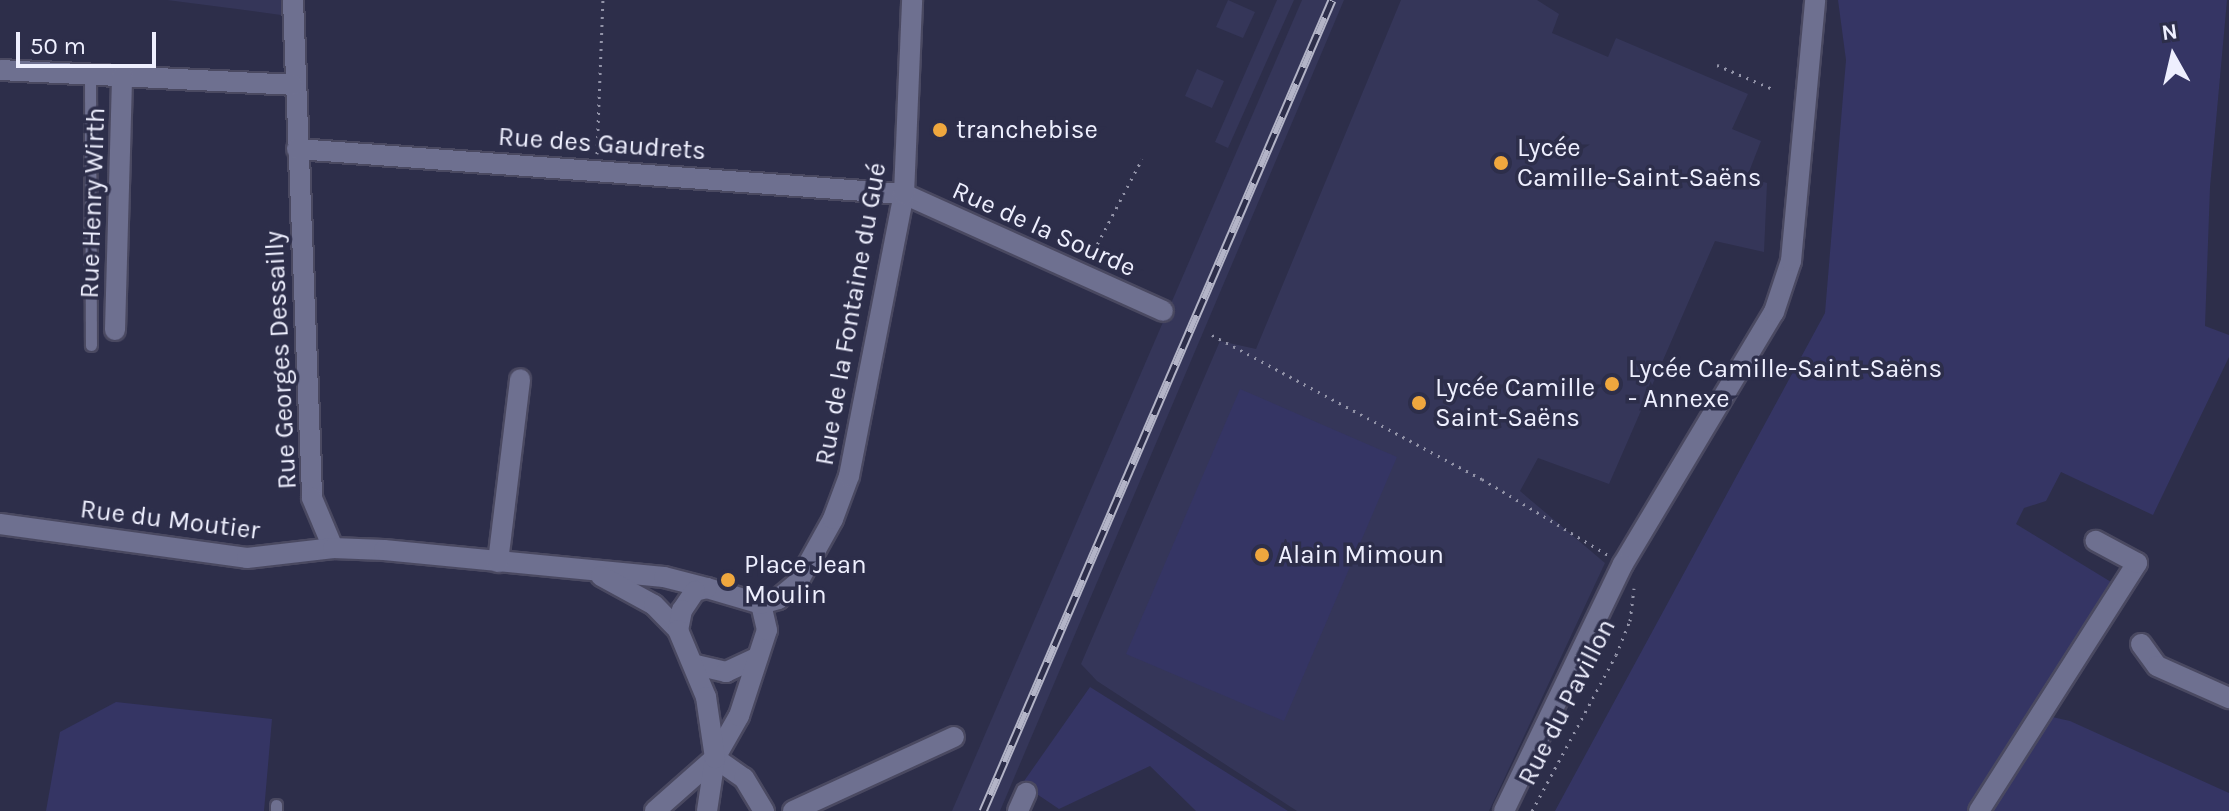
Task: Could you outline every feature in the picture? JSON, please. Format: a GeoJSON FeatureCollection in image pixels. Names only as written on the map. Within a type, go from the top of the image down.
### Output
{"type":"FeatureCollection","features":[{"type":"Feature","properties":{"kind":"street","name":"Rue Georges Dessailly"},"geometry":{"type":"LineString","coordinates":[[293,0],[293,85],[312,498],[333,548]]}},
{"type":"Feature","properties":{"kind":"street","name":"Rue de la Fontaine du Gué"},"geometry":{"type":"LineString","coordinates":[[761,604],[778,599],[798,582],[833,519],[849,476],[904,194],[912,0]]}},
{"type":"Feature","properties":{"kind":"street"},"geometry":{"type":"LineString","coordinates":[[1504,811],[1623,564],[1774,312],[1791,261],[1812,8]]}},
{"type":"Feature","properties":{"kind":"street"},"geometry":{"type":"LineString","coordinates":[[0,70],[293,85]]}},
{"type":"Feature","properties":{"kind":"street","name":"Rue Henry Wirth"},"geometry":{"type":"LineString","coordinates":[[115,330],[122,76]]}},
{"type":"Feature","properties":{"kind":"street","name":"Rue des Gaudrets"},"geometry":{"type":"LineString","coordinates":[[297,149],[904,194]]}},
{"type":"Feature","properties":{"kind":"street","name":"Rue de la Sourde"},"geometry":{"type":"LineString","coordinates":[[904,194],[1163,311]]}},
{"type":"Feature","properties":{"kind":"street"},"geometry":{"type":"LineString","coordinates":[[498,562],[520,379]]}},
{"type":"Feature","properties":{"kind":"street","name":"Rue du Moutier"},"geometry":{"type":"LineString","coordinates":[[0,524],[247,558],[333,548]]}},
{"type":"Feature","properties":{"kind":"street"},"geometry":{"type":"LineString","coordinates":[[1979,811],[2137,563],[2096,541]]}},
{"type":"Feature","properties":{"kind":"street"},"geometry":{"type":"LineString","coordinates":[[333,548],[664,577],[761,604],[767,630],[739,716],[715,758],[655,811]]}},
{"type":"Feature","properties":{"kind":"street"},"geometry":{"type":"LineString","coordinates":[[593,573],[654,605],[678,630],[696,665],[715,758],[707,811]]}},
{"type":"Feature","properties":{"kind":"street"},"geometry":{"type":"LineString","coordinates":[[678,630],[682,610],[695,591],[707,588]]}},
{"type":"Feature","properties":{"kind":"street"},"geometry":{"type":"LineString","coordinates":[[2141,644],[2157,666],[2229,698]]}},
{"type":"Feature","properties":{"kind":"street"},"geometry":{"type":"LineString","coordinates":[[696,665],[726,672],[758,657]]}},
{"type":"Feature","properties":{"kind":"street"},"geometry":{"type":"LineString","coordinates":[[793,811],[954,737]]}},
{"type":"Feature","properties":{"kind":"street"},"geometry":{"type":"LineString","coordinates":[[715,758],[744,778],[764,811]]}},
{"type":"Feature","properties":{"kind":"lane"},"geometry":{"type":"LineString","coordinates":[[90,75],[91,345]]}},
{"type":"Feature","properties":{"kind":"path"},"geometry":{"type":"LineString","coordinates":[[596,169],[603,0]]}},
{"type":"Feature","properties":{"kind":"path"},"geometry":{"type":"LineString","coordinates":[[1717,65],[1773,89]]}},
{"type":"Feature","properties":{"kind":"path"},"geometry":{"type":"LineString","coordinates":[[1077,272],[1100,248],[1142,159]]}},
{"type":"Feature","properties":{"kind":"path"},"geometry":{"type":"LineString","coordinates":[[1212,335],[1448,461],[1623,564]]}},
{"type":"Feature","properties":{"kind":"path","name":"Rue du Pavillon"},"geometry":{"type":"LineString","coordinates":[[1532,811],[1630,621],[1636,590],[1623,564]]}},
{"type":"Feature","properties":{"kind":"shaded area"},"geometry":{"type":"Polygon","coordinates":[[[167,0],[281,0],[281,15],[237,9],[167,0]]]}},
{"type":"Feature","properties":{"kind":"shaded area"},"geometry":{"type":"Polygon","coordinates":[[[1228,0],[1255,12],[1243,38],[1216,27],[1228,0]]]}},
{"type":"Feature","properties":{"kind":"shaded area"},"geometry":{"type":"Polygon","coordinates":[[[1277,0],[1294,0],[1228,148],[1215,142],[1277,0]]]}},
{"type":"Feature","properties":{"kind":"shaded area"},"geometry":{"type":"Polygon","coordinates":[[[1302,0],[1344,0],[1000,811],[952,811],[1302,0]]]}},
{"type":"Feature","properties":{"kind":"shaded area","name":"Lycée Camille Saint-Saëns"},"geometry":{"type":"Polygon","coordinates":[[[1401,0],[1537,0],[1559,14],[1552,33],[1608,57],[1616,38],[1748,94],[1732,129],[1761,141],[1747,177],[1767,183],[1764,252],[1715,241],[1609,484],[1538,458],[1520,491],[1605,563],[1489,811],[1297,811],[1097,681],[1081,664],[1220,341],[1256,349],[1401,0]]]}},
{"type":"Feature","properties":{"kind":"shaded area"},"geometry":{"type":"Polygon","coordinates":[[[1838,0],[2227,0],[2210,187],[2205,326],[2229,335],[2229,357],[2153,515],[2061,472],[2046,501],[2024,508],[2016,524],[2116,585],[2039,714],[2070,721],[2229,793],[2229,811],[1555,811],[1825,313],[1846,60],[1838,0]]]}},
{"type":"Feature","properties":{"kind":"shaded area"},"geometry":{"type":"Polygon","coordinates":[[[1197,69],[1224,81],[1212,108],[1185,96],[1197,69]]]}},
{"type":"Feature","properties":{"kind":"shaded area","name":"Alain Mimoun"},"geometry":{"type":"Polygon","coordinates":[[[1240,389],[1397,457],[1284,721],[1126,654],[1240,389]]]}},
{"type":"Feature","properties":{"kind":"shaded area"},"geometry":{"type":"Polygon","coordinates":[[[1090,687],[1288,811],[1196,811],[1150,766],[1059,809],[1022,784],[1090,687]]]}},
{"type":"Feature","properties":{"kind":"shaded area"},"geometry":{"type":"Polygon","coordinates":[[[116,702],[272,719],[264,811],[46,811],[60,732],[116,702]]]}},
{"type":"Feature","properties":{"kind":"railway"},"geometry":{"type":"LineString","coordinates":[[983,811],[1332,0]]}},
{"type":"Feature","properties":{"kind":"place","name":"tranchebise"},"geometry":{"type":"Point","coordinates":[940,130]}},
{"type":"Feature","properties":{"kind":"place","name":"Lycée Camille-Saint-Saëns"},"geometry":{"type":"Point","coordinates":[1501,163]}},
{"type":"Feature","properties":{"kind":"place","name":"Lycée Camille-Saint-Saëns - Annexe"},"geometry":{"type":"Point","coordinates":[1612,384]}},
{"type":"Feature","properties":{"kind":"place","name":"Lycée Camille Saint-Saëns"},"geometry":{"type":"Point","coordinates":[1419,403]}},
{"type":"Feature","properties":{"kind":"place","name":"Alain Mimoun"},"geometry":{"type":"Point","coordinates":[1262,555]}},
{"type":"Feature","properties":{"kind":"place","name":"Place Jean Moulin"},"geometry":{"type":"Point","coordinates":[728,580]}}]}
